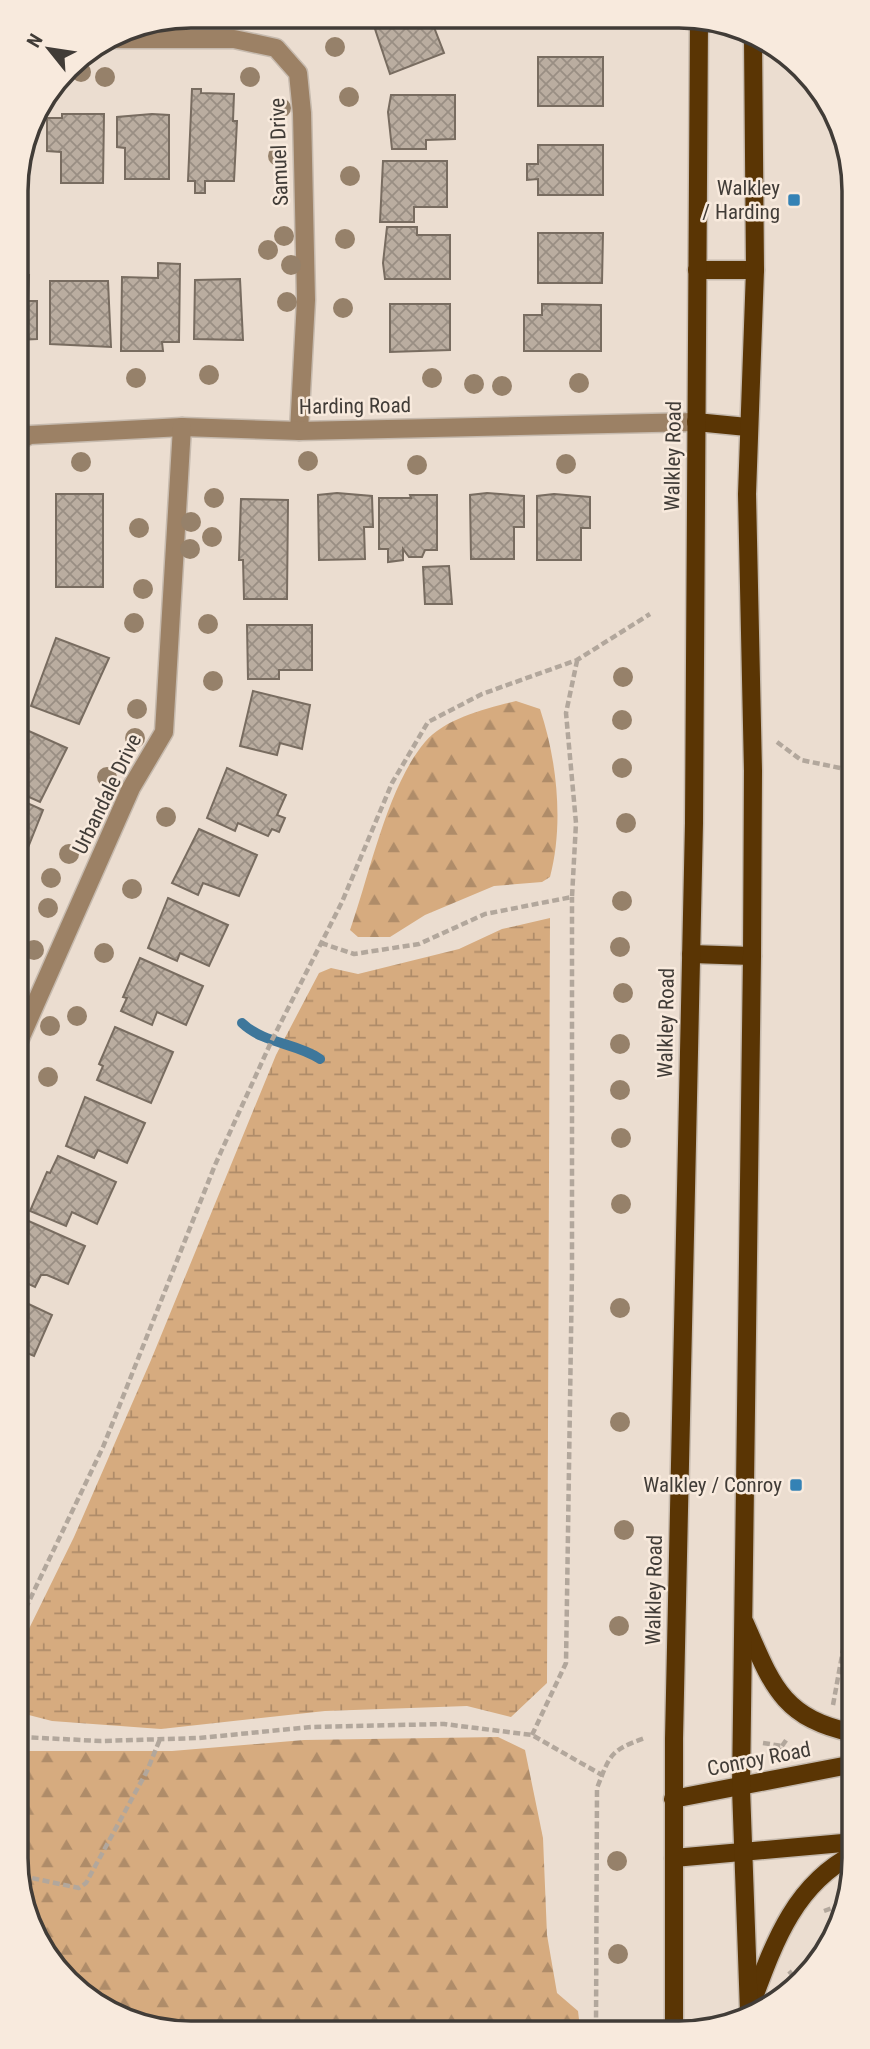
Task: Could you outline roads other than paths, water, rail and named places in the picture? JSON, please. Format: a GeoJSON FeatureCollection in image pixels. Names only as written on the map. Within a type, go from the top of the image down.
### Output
{"type":"FeatureCollection","features":[{"type":"Feature","properties":{"kind":"main road","name":"Walkley Road"},"geometry":{"type":"LineString","coordinates":[[674,2021],[673,1799],[691,954],[699,29]]}},
{"type":"Feature","properties":{"kind":"main road"},"geometry":{"type":"LineString","coordinates":[[749,2005],[741,1852],[741,1787],[752,956],[753,771],[747,426],[755,270],[753,46]]}},
{"type":"Feature","properties":{"kind":"main road"},"geometry":{"type":"LineString","coordinates":[[697,270],[755,270]]}},
{"type":"Feature","properties":{"kind":"main road"},"geometry":{"type":"LineString","coordinates":[[696,422],[747,426]]}},
{"type":"Feature","properties":{"kind":"main road"},"geometry":{"type":"LineString","coordinates":[[691,954],[752,956]]}},
{"type":"Feature","properties":{"kind":"main road"},"geometry":{"type":"LineString","coordinates":[[742,1617],[768,1675],[796,1710],[810,1721],[842,1730]]}},
{"type":"Feature","properties":{"kind":"main road","name":"Conroy Road"},"geometry":{"type":"LineString","coordinates":[[673,1799],[842,1766]]}},
{"type":"Feature","properties":{"kind":"main road"},"geometry":{"type":"LineString","coordinates":[[674,1858],[842,1843]]}},
{"type":"Feature","properties":{"kind":"main road"},"geometry":{"type":"LineString","coordinates":[[752,2003],[778,1935],[789,1914],[821,1875],[842,1862]]}},
{"type":"Feature","properties":{"kind":"street","name":"Samuel Drive"},"geometry":{"type":"LineString","coordinates":[[131,39],[234,40],[276,48],[298,73],[302,113],[306,300],[299,431]]}},
{"type":"Feature","properties":{"kind":"street","name":"Harding Road"},"geometry":{"type":"LineString","coordinates":[[28,436],[182,427],[299,431],[696,422]]}},
{"type":"Feature","properties":{"kind":"street","name":"Urbandale Drive"},"geometry":{"type":"LineString","coordinates":[[28,1021],[131,788],[164,732],[182,427]]}},
{"type":"Feature","properties":{"kind":"waterway"},"geometry":{"type":"LineString","coordinates":[[242,1023],[260,1035],[320,1059]]}},
{"type":"Feature","properties":{"kind":"place","name":"Walkley / Harding"},"geometry":{"type":"Point","coordinates":[794,200]}},
{"type":"Feature","properties":{"kind":"place","name":"Walkley / Conroy"},"geometry":{"type":"Point","coordinates":[796,1485]}}]}
